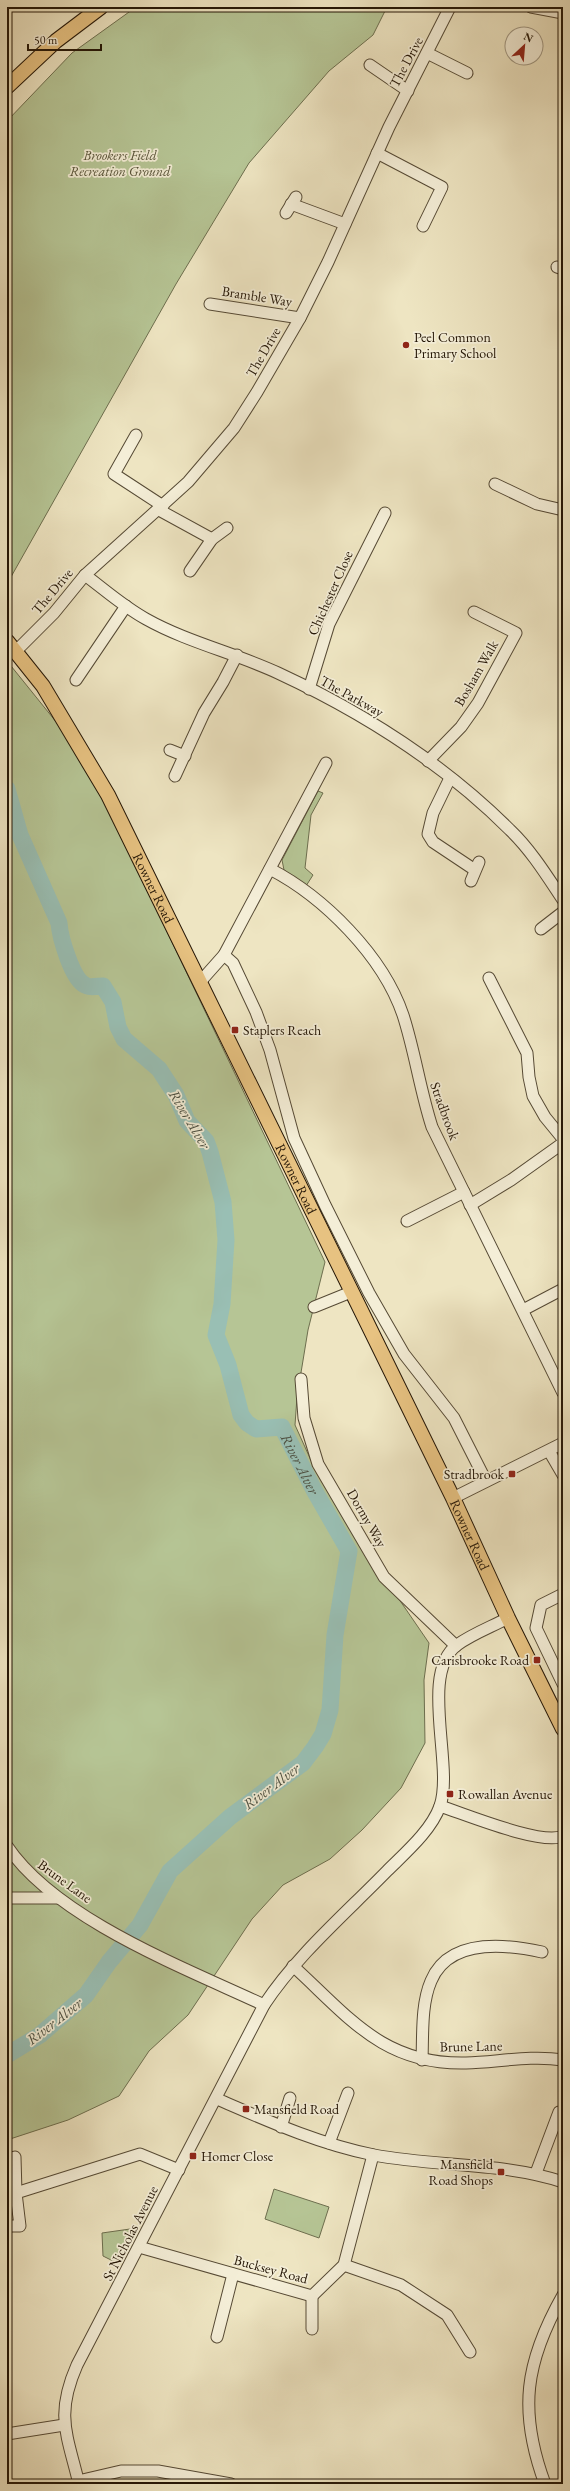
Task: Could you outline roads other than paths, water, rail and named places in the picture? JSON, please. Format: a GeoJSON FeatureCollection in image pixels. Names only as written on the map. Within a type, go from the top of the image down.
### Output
{"type":"FeatureCollection","features":[{"type":"Feature","properties":{"kind":"main road"},"geometry":{"type":"LineString","coordinates":[[7,87],[56,41],[101,7]]}},
{"type":"Feature","properties":{"kind":"main road","name":"Rowner Road"},"geometry":{"type":"LineString","coordinates":[[12,646],[44,686],[108,795],[453,1498],[508,1618],[563,1729]]}},
{"type":"Feature","properties":{"kind":"street","name":"The Drive"},"geometry":{"type":"LineString","coordinates":[[12,646],[54,613],[85,575],[161,508],[208,461],[234,428],[258,392],[300,318],[377,153],[428,54],[450,7]]}},
{"type":"Feature","properties":{"kind":"street"},"geometry":{"type":"LineString","coordinates":[[531,7],[563,13]]}},
{"type":"Feature","properties":{"kind":"street"},"geometry":{"type":"LineString","coordinates":[[428,54],[467,73]]}},
{"type":"Feature","properties":{"kind":"street"},"geometry":{"type":"LineString","coordinates":[[370,65],[408,91]]}},
{"type":"Feature","properties":{"kind":"street"},"geometry":{"type":"LineString","coordinates":[[377,153],[442,187],[423,226]]}},
{"type":"Feature","properties":{"kind":"street"},"geometry":{"type":"LineString","coordinates":[[291,205],[345,224]]}},
{"type":"Feature","properties":{"kind":"street","name":"Bramble Way"},"geometry":{"type":"LineString","coordinates":[[210,304],[300,318]]}},
{"type":"Feature","properties":{"kind":"street"},"geometry":{"type":"LineString","coordinates":[[136,435],[114,474],[161,508],[212,539]]}},
{"type":"Feature","properties":{"kind":"street"},"geometry":{"type":"LineString","coordinates":[[495,484],[537,504],[563,510]]}},
{"type":"Feature","properties":{"kind":"street","name":"Chichester Close"},"geometry":{"type":"LineString","coordinates":[[309,689],[330,624],[385,513]]}},
{"type":"Feature","properties":{"kind":"street"},"geometry":{"type":"LineString","coordinates":[[190,571],[212,539],[228,528]]}},
{"type":"Feature","properties":{"kind":"street","name":"The Parkway"},"geometry":{"type":"LineString","coordinates":[[85,575],[126,606],[168,630],[237,655],[309,689],[380,728],[450,778],[511,830],[543,870],[560,887],[563,900]]}},
{"type":"Feature","properties":{"kind":"street"},"geometry":{"type":"LineString","coordinates":[[76,680],[126,606]]}},
{"type":"Feature","properties":{"kind":"street","name":"Bosham Walk"},"geometry":{"type":"LineString","coordinates":[[428,761],[461,727],[478,703],[516,634],[474,612]]}},
{"type":"Feature","properties":{"kind":"street"},"geometry":{"type":"LineString","coordinates":[[175,776],[204,713],[237,655]]}},
{"type":"Feature","properties":{"kind":"street"},"geometry":{"type":"LineString","coordinates":[[170,750],[185,756]]}},
{"type":"Feature","properties":{"kind":"street"},"geometry":{"type":"LineString","coordinates":[[200,982],[224,956],[326,763]]}},
{"type":"Feature","properties":{"kind":"street"},"geometry":{"type":"LineString","coordinates":[[450,778],[433,814],[428,834],[432,842],[477,866],[471,881]]}},
{"type":"Feature","properties":{"kind":"street","name":"Stradbrook"},"geometry":{"type":"LineString","coordinates":[[270,869],[292,880],[330,911],[353,935],[391,988],[402,1014],[432,1127],[563,1393]]}},
{"type":"Feature","properties":{"kind":"street"},"geometry":{"type":"LineString","coordinates":[[541,929],[563,912]]}},
{"type":"Feature","properties":{"kind":"street"},"geometry":{"type":"LineString","coordinates":[[224,956],[233,963],[256,1012],[270,1050],[294,1138],[325,1205],[369,1293],[404,1354],[454,1418],[486,1481]]}},
{"type":"Feature","properties":{"kind":"street"},"geometry":{"type":"LineString","coordinates":[[489,978],[527,1053],[529,1077],[533,1096],[545,1117],[563,1139]]}},
{"type":"Feature","properties":{"kind":"street"},"geometry":{"type":"LineString","coordinates":[[470,1205],[511,1180],[563,1143]]}},
{"type":"Feature","properties":{"kind":"street"},"geometry":{"type":"LineString","coordinates":[[407,1221],[464,1192]]}},
{"type":"Feature","properties":{"kind":"street"},"geometry":{"type":"LineString","coordinates":[[523,1310],[563,1289]]}},
{"type":"Feature","properties":{"kind":"street"},"geometry":{"type":"LineString","coordinates":[[314,1307],[351,1292]]}},
{"type":"Feature","properties":{"kind":"street","name":"Dormy Way"},"geometry":{"type":"LineString","coordinates":[[301,1379],[304,1418],[318,1464],[384,1577],[456,1646]]}},
{"type":"Feature","properties":{"kind":"street"},"geometry":{"type":"LineString","coordinates":[[453,1498],[563,1443]]}},
{"type":"Feature","properties":{"kind":"street"},"geometry":{"type":"LineString","coordinates":[[549,1451],[563,1475]]}},
{"type":"Feature","properties":{"kind":"street"},"geometry":{"type":"LineString","coordinates":[[563,1594],[541,1605],[536,1620],[536,1628],[563,1684]]}},
{"type":"Feature","properties":{"kind":"street"},"geometry":{"type":"LineString","coordinates":[[264,2005],[293,1966],[402,1856],[432,1822],[440,1806],[443,1785],[439,1688],[440,1671],[456,1646],[508,1618]]}},
{"type":"Feature","properties":{"kind":"street"},"geometry":{"type":"LineString","coordinates":[[440,1806],[529,1835],[547,1839],[563,1836]]}},
{"type":"Feature","properties":{"kind":"street","name":"Brune Lane"},"geometry":{"type":"LineString","coordinates":[[7,1846],[30,1876],[58,1898],[143,1948],[264,2005]]}},
{"type":"Feature","properties":{"kind":"street"},"geometry":{"type":"LineString","coordinates":[[7,1898],[58,1898]]}},
{"type":"Feature","properties":{"kind":"street"},"geometry":{"type":"LineString","coordinates":[[422,2060],[424,2018],[431,1981],[446,1960],[470,1948],[510,1945],[542,1952]]}},
{"type":"Feature","properties":{"kind":"street","name":"Brune Lane"},"geometry":{"type":"LineString","coordinates":[[293,1966],[370,2036],[400,2053],[422,2060],[447,2063],[518,2059],[563,2060]]}},
{"type":"Feature","properties":{"kind":"street","name":"St Nicholas Avenue"},"geometry":{"type":"LineString","coordinates":[[78,2482],[64,2425],[64,2404],[67,2389],[264,2005]]}},
{"type":"Feature","properties":{"kind":"street"},"geometry":{"type":"LineString","coordinates":[[329,2143],[348,2093]]}},
{"type":"Feature","properties":{"kind":"street"},"geometry":{"type":"LineString","coordinates":[[281,2127],[290,2098]]}},
{"type":"Feature","properties":{"kind":"street"},"geometry":{"type":"LineString","coordinates":[[216,2099],[281,2127],[329,2143],[373,2155],[431,2163],[498,2168],[536,2173],[563,2182]]}},
{"type":"Feature","properties":{"kind":"street"},"geometry":{"type":"LineString","coordinates":[[536,2173],[559,2112]]}},
{"type":"Feature","properties":{"kind":"street"},"geometry":{"type":"LineString","coordinates":[[16,2193],[140,2154],[179,2170]]}},
{"type":"Feature","properties":{"kind":"street"},"geometry":{"type":"LineString","coordinates":[[373,2155],[344,2265],[401,2285],[447,2315],[470,2352]]}},
{"type":"Feature","properties":{"kind":"street"},"geometry":{"type":"LineString","coordinates":[[7,2159],[15,2157],[16,2193],[20,2226],[7,2226]]}},
{"type":"Feature","properties":{"kind":"street","name":"Bucksey Road"},"geometry":{"type":"LineString","coordinates":[[139,2247],[312,2296],[344,2265]]}},
{"type":"Feature","properties":{"kind":"street"},"geometry":{"type":"LineString","coordinates":[[217,2336],[233,2274]]}},
{"type":"Feature","properties":{"kind":"street"},"geometry":{"type":"LineString","coordinates":[[546,2484],[534,2454],[528,2399],[536,2352],[563,2295]]}},
{"type":"Feature","properties":{"kind":"street"},"geometry":{"type":"LineString","coordinates":[[312,2296],[312,2330]]}},
{"type":"Feature","properties":{"kind":"street"},"geometry":{"type":"LineString","coordinates":[[7,2434],[64,2425]]}},
{"type":"Feature","properties":{"kind":"street"},"geometry":{"type":"LineString","coordinates":[[78,2482],[121,2471],[158,2471],[180,2480],[231,2484]]}},
{"type":"Feature","properties":{"kind":"waterway","name":"River Alver"},"geometry":{"type":"LineString","coordinates":[[7,789],[20,835],[59,923],[64,947],[76,975],[80,981],[87,986],[103,986],[113,1002],[118,1027],[124,1039],[159,1069],[176,1095],[187,1121],[206,1141],[223,1202],[226,1240],[222,1304],[216,1335],[228,1365],[241,1415],[247,1423],[256,1429],[282,1427],[314,1490],[349,1551],[335,1635],[330,1710],[323,1734],[315,1747],[303,1763],[230,1817],[170,1871],[140,1925],[109,1962],[86,1995],[40,2035],[7,2055]]}},
{"type":"Feature","properties":{"kind":"place","name":"Peel Common Primary School"},"geometry":{"type":"Point","coordinates":[406,345]}},
{"type":"Feature","properties":{"kind":"place","name":"Staplers Reach"},"geometry":{"type":"Point","coordinates":[235,1030]}},
{"type":"Feature","properties":{"kind":"place","name":"Stradbrook"},"geometry":{"type":"Point","coordinates":[512,1474]}},
{"type":"Feature","properties":{"kind":"place","name":"Carisbrooke Road"},"geometry":{"type":"Point","coordinates":[537,1660]}},
{"type":"Feature","properties":{"kind":"place","name":"Rowallan Avenue"},"geometry":{"type":"Point","coordinates":[450,1794]}},
{"type":"Feature","properties":{"kind":"place","name":"Mansfield Road"},"geometry":{"type":"Point","coordinates":[246,2109]}},
{"type":"Feature","properties":{"kind":"place","name":"Homer Close"},"geometry":{"type":"Point","coordinates":[193,2156]}},
{"type":"Feature","properties":{"kind":"place","name":"Mansfield Road Shops"},"geometry":{"type":"Point","coordinates":[501,2172]}},
{"type":"Feature","properties":{"kind":"park label","name":"Brookers Field Recreation Ground"},"geometry":{"type":"Point","coordinates":[120,164]}}]}
